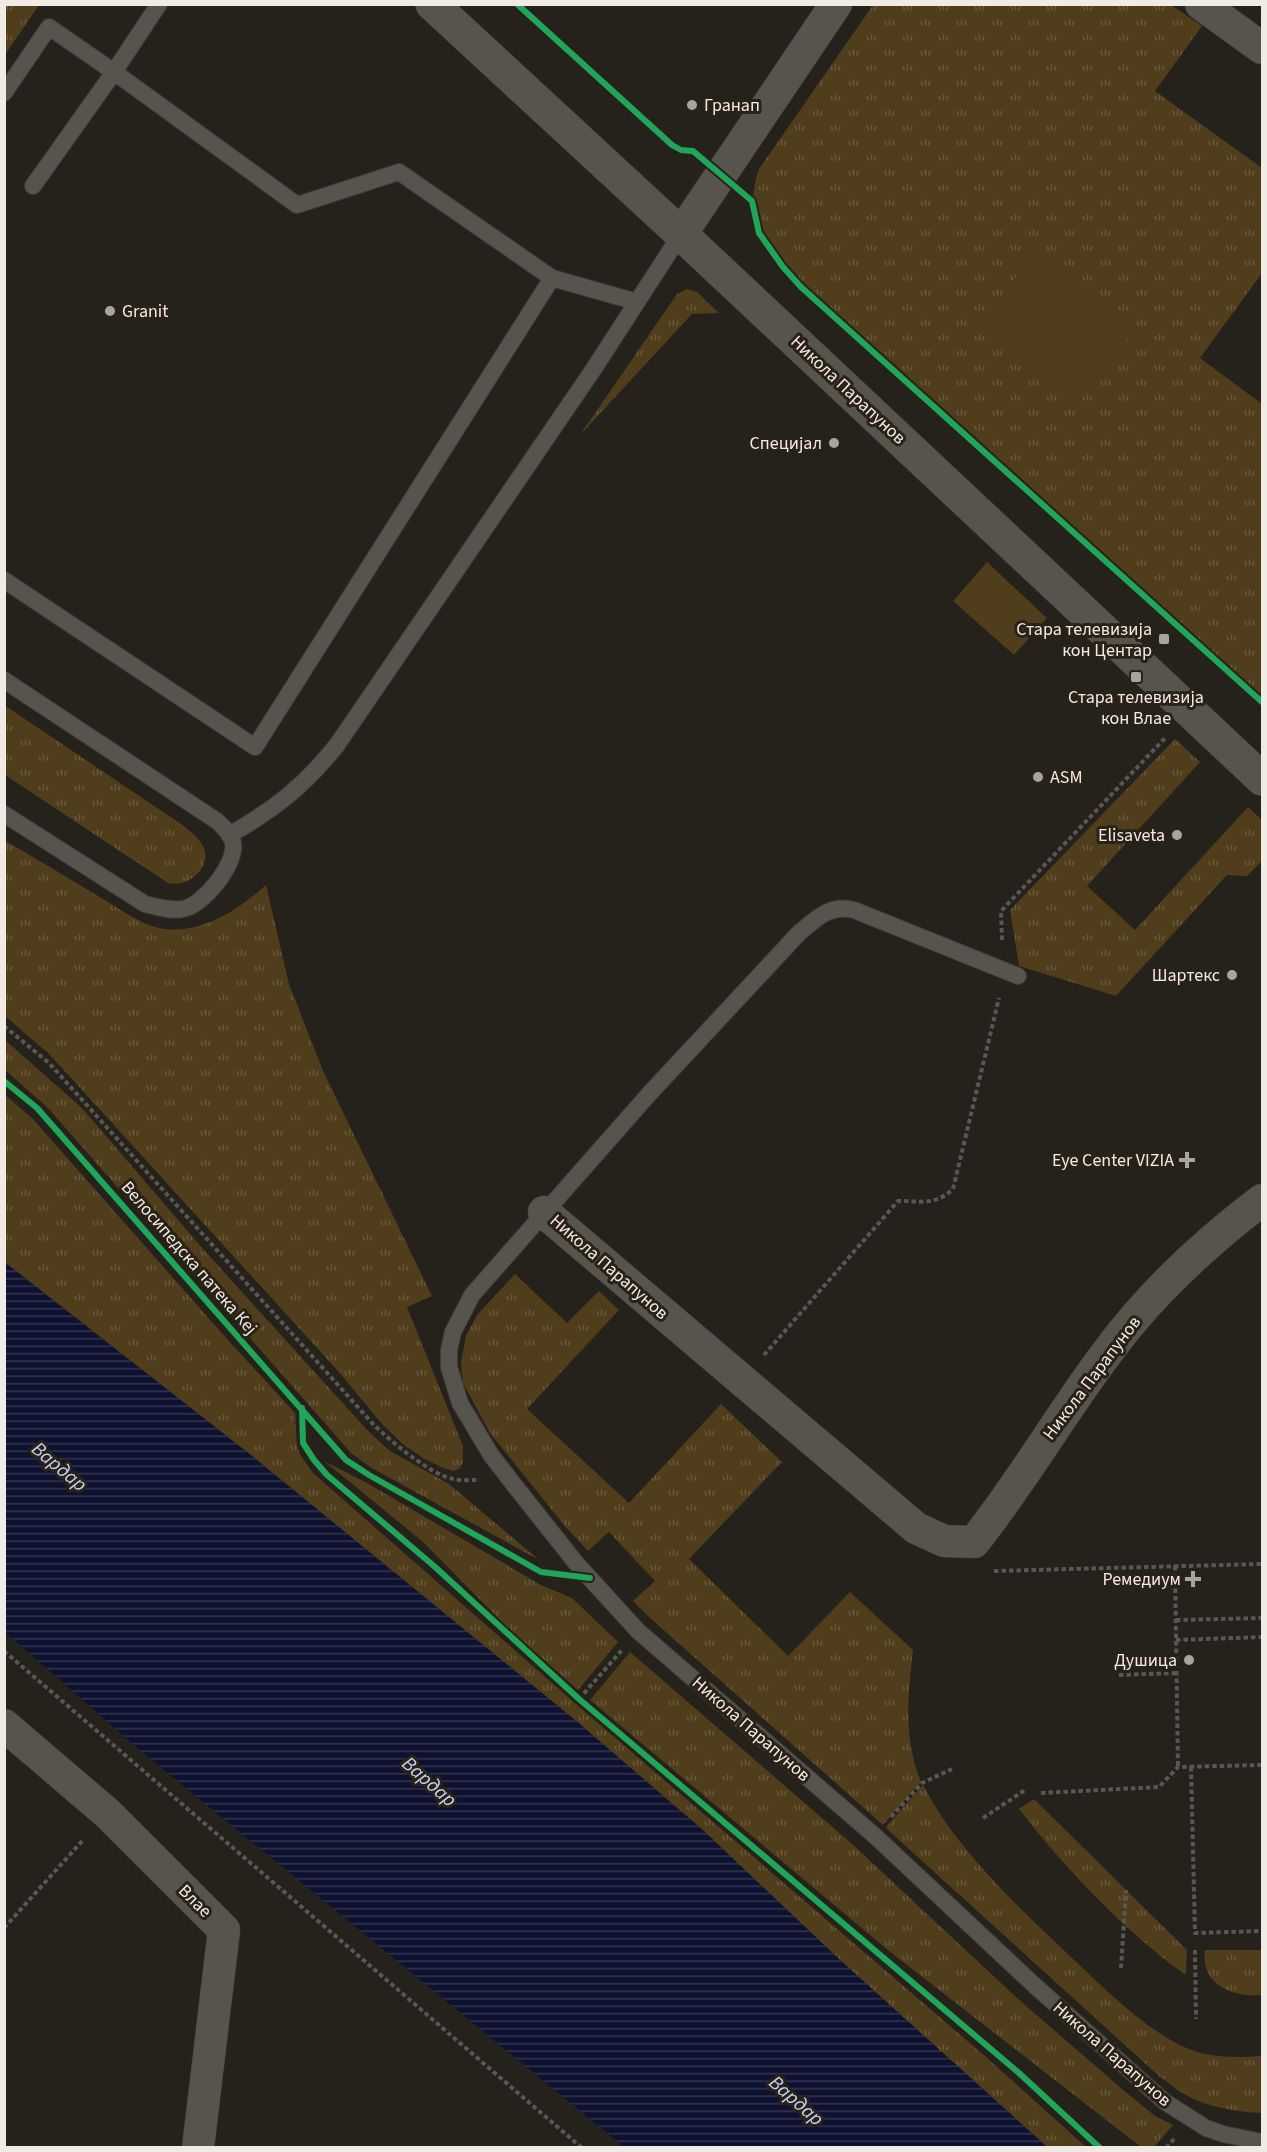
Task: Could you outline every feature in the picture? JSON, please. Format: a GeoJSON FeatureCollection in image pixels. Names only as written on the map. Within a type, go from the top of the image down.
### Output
{"type":"FeatureCollection","features":[{"type":"Feature","properties":{"kind":"street","name":"Никола Парапунов"},"geometry":{"type":"LineString","coordinates":[[432,4],[1263,779]]}},
{"type":"Feature","properties":{"kind":"street"},"geometry":{"type":"LineString","coordinates":[[681,234],[836,4]]}},
{"type":"Feature","properties":{"kind":"street"},"geometry":{"type":"LineString","coordinates":[[1200,4],[1263,48]]}},
{"type":"Feature","properties":{"kind":"street","name":"Никола Парапунов"},"geometry":{"type":"LineString","coordinates":[[544,1212],[916,1528],[944,1541],[974,1542],[998,1512],[1039,1449],[1114,1344],[1166,1283],[1239,1218],[1263,1200]]}},
{"type":"Feature","properties":{"kind":"street","name":"Влае"},"geometry":{"type":"LineString","coordinates":[[4,1725],[107,1813],[224,1930],[198,2148]]}},
{"type":"Feature","properties":{"kind":"lane"},"geometry":{"type":"LineString","coordinates":[[33,186],[159,4]]}},
{"type":"Feature","properties":{"kind":"lane"},"geometry":{"type":"LineString","coordinates":[[4,93],[49,27],[297,205],[399,172],[552,278],[637,302]]}},
{"type":"Feature","properties":{"kind":"lane"},"geometry":{"type":"LineString","coordinates":[[229,835],[261,817],[292,794],[315,772],[337,745],[589,377],[681,234]]}},
{"type":"Feature","properties":{"kind":"lane"},"geometry":{"type":"LineString","coordinates":[[4,580],[255,747],[552,278]]}},
{"type":"Feature","properties":{"kind":"lane"},"geometry":{"type":"LineString","coordinates":[[4,680],[216,821],[233,843],[232,859],[220,878],[198,903],[184,909],[168,909],[145,904],[4,814]]}},
{"type":"Feature","properties":{"kind":"lane","name":"Никола Парапунов"},"geometry":{"type":"LineString","coordinates":[[1012,973],[854,910],[843,907],[820,915],[799,933],[658,1085],[472,1296],[453,1332],[449,1350],[449,1367],[460,1403],[492,1455],[576,1563],[638,1631],[875,1836],[1033,1984],[1165,2102],[1206,2128],[1263,2142]]}},
{"type":"Feature","properties":{"kind":"path"},"geometry":{"type":"LineString","coordinates":[[742,1381],[898,1201],[932,1202],[945,1197],[952,1189],[1012,973],[1002,944],[1001,911],[1169,733]]}},
{"type":"Feature","properties":{"kind":"path"},"geometry":{"type":"LineString","coordinates":[[4,1026],[49,1063],[373,1424],[391,1442],[420,1462],[452,1479]]}},
{"type":"Feature","properties":{"kind":"path"},"geometry":{"type":"LineString","coordinates":[[994,1571],[1263,1564]]}},
{"type":"Feature","properties":{"kind":"path"},"geometry":{"type":"LineString","coordinates":[[1041,1793],[1159,1787],[1178,1767],[1175,1566]]}},
{"type":"Feature","properties":{"kind":"path"},"geometry":{"type":"LineString","coordinates":[[1176,1620],[1263,1618]]}},
{"type":"Feature","properties":{"kind":"path"},"geometry":{"type":"LineString","coordinates":[[579,1699],[638,1631]]}},
{"type":"Feature","properties":{"kind":"path"},"geometry":{"type":"LineString","coordinates":[[1176,1640],[1263,1637]]}},
{"type":"Feature","properties":{"kind":"path"},"geometry":{"type":"LineString","coordinates":[[4,1651],[582,2148]]}},
{"type":"Feature","properties":{"kind":"path"},"geometry":{"type":"LineString","coordinates":[[1119,1675],[1177,1673]]}},
{"type":"Feature","properties":{"kind":"path"},"geometry":{"type":"LineString","coordinates":[[571,1691],[588,1707]]}},
{"type":"Feature","properties":{"kind":"path"},"geometry":{"type":"LineString","coordinates":[[1178,1767],[1263,1765]]}},
{"type":"Feature","properties":{"kind":"path"},"geometry":{"type":"LineString","coordinates":[[1191,1767],[1195,1933],[1263,1931]]}},
{"type":"Feature","properties":{"kind":"path"},"geometry":{"type":"LineString","coordinates":[[875,1836],[922,1783],[952,1769]]}},
{"type":"Feature","properties":{"kind":"path"},"geometry":{"type":"LineString","coordinates":[[984,1818],[1025,1790]]}},
{"type":"Feature","properties":{"kind":"path"},"geometry":{"type":"LineString","coordinates":[[4,1928],[107,1813]]}},
{"type":"Feature","properties":{"kind":"path"},"geometry":{"type":"LineString","coordinates":[[1121,1968],[1126,1890]]}},
{"type":"Feature","properties":{"kind":"path"},"geometry":{"type":"LineString","coordinates":[[1195,1950],[1196,2019]]}},
{"type":"Feature","properties":{"kind":"green space"},"geometry":{"type":"Polygon","coordinates":[[[4,5],[39,5],[5,55],[4,5]]]}},
{"type":"Feature","properties":{"kind":"green space"},"geometry":{"type":"Polygon","coordinates":[[[873,5],[1171,5],[1202,26],[1155,91],[1262,168],[1262,273],[1200,358],[1262,404],[1262,702],[797,282],[766,244],[759,231],[753,202],[754,186],[759,169],[873,5]]]}},
{"type":"Feature","properties":{"kind":"green space"},"geometry":{"type":"Polygon","coordinates":[[[1034,253],[1134,330],[1078,403],[978,325],[1034,253]]]}},
{"type":"Feature","properties":{"kind":"green space"},"geometry":{"type":"Polygon","coordinates":[[[687,289],[697,292],[719,313],[692,314],[580,435],[677,294],[687,289]]]}},
{"type":"Feature","properties":{"kind":"green space"},"geometry":{"type":"Polygon","coordinates":[[[987,562],[1047,618],[1014,655],[953,601],[987,562]]]}},
{"type":"Feature","properties":{"kind":"green space"},"geometry":{"type":"Polygon","coordinates":[[[4,705],[184,826],[204,847],[205,858],[200,871],[182,883],[168,883],[5,775],[4,705]]]}},
{"type":"Feature","properties":{"kind":"green space"},"geometry":{"type":"Polygon","coordinates":[[[1175,739],[1200,762],[1087,886],[1135,930],[1248,807],[1262,820],[1262,861],[1247,876],[1227,875],[1116,996],[1019,966],[1010,910],[1175,739]]]}},
{"type":"Feature","properties":{"kind":"green space"},"geometry":{"type":"Polygon","coordinates":[[[4,840],[130,916],[159,928],[189,928],[203,925],[231,912],[266,885],[289,984],[323,1071],[432,1296],[407,1307],[463,1446],[463,1462],[459,1469],[453,1471],[443,1468],[423,1458],[403,1444],[383,1425],[338,1371],[61,1067],[5,1016],[4,840]]]}},
{"type":"Feature","properties":{"kind":"green space"},"geometry":{"type":"Polygon","coordinates":[[[5,1040],[82,1108],[203,1249],[369,1432],[390,1451],[449,1484],[539,1560],[370,1467],[351,1453],[47,1107],[5,1070],[5,1040]]]}},
{"type":"Feature","properties":{"kind":"green space"},"geometry":{"type":"Polygon","coordinates":[[[4,1094],[32,1118],[295,1413],[297,1446],[313,1473],[576,1704],[986,2057],[1086,2147],[1047,2147],[840,1960],[703,1831],[575,1720],[247,1452],[5,1262],[4,1094]]]}},
{"type":"Feature","properties":{"kind":"green space"},"geometry":{"type":"Polygon","coordinates":[[[515,1274],[567,1323],[599,1291],[619,1310],[527,1409],[629,1503],[721,1404],[782,1462],[689,1559],[788,1656],[850,1592],[913,1650],[908,1717],[911,1749],[921,1782],[883,1825],[649,1617],[633,1601],[655,1581],[609,1532],[588,1551],[564,1525],[490,1433],[463,1383],[461,1362],[466,1336],[477,1315],[515,1274]]]}},
{"type":"Feature","properties":{"kind":"green space"},"geometry":{"type":"Polygon","coordinates":[[[324,1461],[367,1483],[541,1585],[572,1598],[618,1642],[578,1690],[507,1627],[422,1541],[324,1461]]]}},
{"type":"Feature","properties":{"kind":"green space"},"geometry":{"type":"Polygon","coordinates":[[[630,1652],[851,1843],[1017,1998],[1155,2116],[1173,2125],[1154,2147],[1141,2147],[889,1951],[590,1700],[630,1652]]]}},
{"type":"Feature","properties":{"kind":"green space"},"geometry":{"type":"Polygon","coordinates":[[[923,1785],[953,1832],[990,1877],[1051,1938],[1137,2017],[1191,2050],[1221,2056],[1262,2056],[1262,2113],[1232,2110],[1193,2099],[1160,2077],[888,1830],[886,1827],[923,1785]]]}},
{"type":"Feature","properties":{"kind":"green space"},"geometry":{"type":"Polygon","coordinates":[[[1034,1799],[1187,1950],[1186,1975],[1141,1940],[1055,1853],[1019,1809],[1034,1799]]]}},
{"type":"Feature","properties":{"kind":"green space"},"geometry":{"type":"Polygon","coordinates":[[[1205,1950],[1262,1950],[1262,1995],[1240,1994],[1221,1987],[1208,1972],[1205,1950]]]}},
{"type":"Feature","properties":{"kind":"water","name":"Вардар"},"geometry":{"type":"Polygon","coordinates":[[[4,1262],[247,1452],[575,1720],[703,1830],[840,1960],[1047,2147],[624,2147],[142,1752],[5,1632],[4,1262]]]}},
{"type":"Feature","properties":{"kind":"cycle path"},"geometry":{"type":"LineString","coordinates":[[517,4],[672,145],[681,150],[693,151],[752,201],[759,233],[783,267],[801,287],[1262,702]]}},
{"type":"Feature","properties":{"kind":"cycle path","name":"Велосипедска патека Кеј"},"geometry":{"type":"LineString","coordinates":[[4,1081],[37,1108],[346,1460],[541,1572],[590,1578]]}},
{"type":"Feature","properties":{"kind":"cycle path"},"geometry":{"type":"LineString","coordinates":[[302,1408],[303,1443],[327,1475],[434,1566],[579,1699],[1019,2073],[1100,2148]]}},
{"type":"Feature","properties":{"kind":"place","name":"Гранап"},"geometry":{"type":"Point","coordinates":[692,105]}},
{"type":"Feature","properties":{"kind":"place","name":"Granit"},"geometry":{"type":"Point","coordinates":[110,311]}},
{"type":"Feature","properties":{"kind":"place","name":"Специјал"},"geometry":{"type":"Point","coordinates":[834,443]}},
{"type":"Feature","properties":{"kind":"place","name":"Стара телевизија кон Центар"},"geometry":{"type":"Point","coordinates":[1164,639]}},
{"type":"Feature","properties":{"kind":"place","name":"Стара телевизија кон Влае"},"geometry":{"type":"Point","coordinates":[1136,677]}},
{"type":"Feature","properties":{"kind":"place","name":"ASM"},"geometry":{"type":"Point","coordinates":[1038,777]}},
{"type":"Feature","properties":{"kind":"place","name":"Elisaveta"},"geometry":{"type":"Point","coordinates":[1177,835]}},
{"type":"Feature","properties":{"kind":"place","name":"Шартекс"},"geometry":{"type":"Point","coordinates":[1232,975]}},
{"type":"Feature","properties":{"kind":"place","name":"Eye Center VIZIA"},"geometry":{"type":"Point","coordinates":[1187,1160]}},
{"type":"Feature","properties":{"kind":"place","name":"Ремедиум"},"geometry":{"type":"Point","coordinates":[1193,1579]}},
{"type":"Feature","properties":{"kind":"place","name":"Душица"},"geometry":{"type":"Point","coordinates":[1189,1660]}}]}
